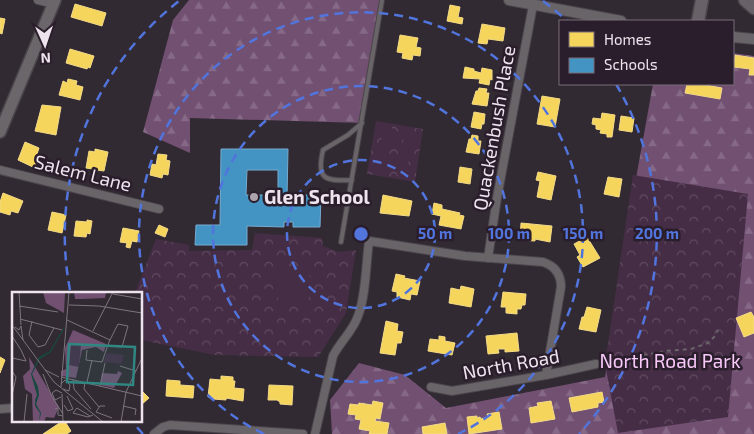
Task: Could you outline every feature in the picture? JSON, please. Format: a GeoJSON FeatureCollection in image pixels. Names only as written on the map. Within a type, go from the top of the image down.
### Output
{"type":"FeatureCollection","features":[{"type":"Feature","properties":{"kind":"highway"},"geometry":{"type":"LineString","coordinates":[[698,20],[702,0]]}},
{"type":"Feature","properties":{"kind":"highway"},"geometry":{"type":"LineString","coordinates":[[745,0],[754,8]]}},
{"type":"Feature","properties":{"kind":"main road"},"geometry":{"type":"LineString","coordinates":[[0,132],[54,2]]}},
{"type":"Feature","properties":{"kind":"street"},"geometry":{"type":"LineString","coordinates":[[38,0],[54,2]]}},
{"type":"Feature","properties":{"kind":"street"},"geometry":{"type":"LineString","coordinates":[[509,0],[533,5],[552,4],[617,20]]}},
{"type":"Feature","properties":{"kind":"street","name":"Quackenbush Place"},"geometry":{"type":"LineString","coordinates":[[488,258],[497,198],[533,5]]}},
{"type":"Feature","properties":{"kind":"street"},"geometry":{"type":"LineString","coordinates":[[734,37],[754,39]]}},
{"type":"Feature","properties":{"kind":"street","name":"Salem Lane"},"geometry":{"type":"LineString","coordinates":[[0,170],[159,208]]}},
{"type":"Feature","properties":{"kind":"street"},"geometry":{"type":"LineString","coordinates":[[315,434],[333,356],[339,344],[354,326],[360,311],[369,241],[488,258],[550,264],[559,275],[561,287],[546,375]]}},
{"type":"Feature","properties":{"kind":"street","name":"North Road"},"geometry":{"type":"LineString","coordinates":[[431,387],[452,391],[546,375],[596,364]]}},
{"type":"Feature","properties":{"kind":"street"},"geometry":{"type":"LineString","coordinates":[[154,434],[163,427],[170,426],[303,434]]}},
{"type":"Feature","properties":{"kind":"lane"},"geometry":{"type":"LineString","coordinates":[[342,242],[382,0]]}},
{"type":"Feature","properties":{"kind":"lane"},"geometry":{"type":"LineString","coordinates":[[352,180],[335,182],[325,178],[320,171],[320,160],[323,150],[348,135],[362,123]]}},
{"type":"Feature","properties":{"kind":"path"},"geometry":{"type":"LineString","coordinates":[[596,364],[665,351],[692,349],[708,343],[718,330]]}},
{"type":"Feature","properties":{"kind":"green space"},"geometry":{"type":"Polygon","coordinates":[[[189,0],[381,0],[362,123],[190,118],[190,153],[143,132],[173,20],[189,0]]]}},
{"type":"Feature","properties":{"kind":"green space"},"geometry":{"type":"Polygon","coordinates":[[[734,53],[754,56],[754,434],[332,434],[330,400],[359,363],[405,375],[446,408],[605,377],[614,329],[631,206],[653,85],[734,85],[734,53]]]}},
{"type":"Feature","properties":{"kind":"green space"},"geometry":{"type":"Polygon","coordinates":[[[376,121],[423,129],[415,182],[367,174],[376,121]]]}},
{"type":"Feature","properties":{"kind":"green space"},"geometry":{"type":"Polygon","coordinates":[[[384,126],[392,127],[389,147],[380,145],[384,126]]]}},
{"type":"Feature","properties":{"kind":"green space"},"geometry":{"type":"Polygon","coordinates":[[[405,129],[414,131],[411,150],[402,149],[405,129]]]}},
{"type":"Feature","properties":{"kind":"green space"},"geometry":{"type":"Polygon","coordinates":[[[379,153],[388,154],[385,173],[376,172],[379,153]]]}},
{"type":"Feature","properties":{"kind":"green space"},"geometry":{"type":"Polygon","coordinates":[[[401,156],[409,157],[406,177],[397,175],[401,156]]]}},
{"type":"Feature","properties":{"kind":"green space","name":"North Road Park"},"geometry":{"type":"Polygon","coordinates":[[[633,175],[748,194],[728,417],[618,433],[605,364],[633,175]]]}},
{"type":"Feature","properties":{"kind":"green space"},"geometry":{"type":"Polygon","coordinates":[[[255,233],[322,238],[323,246],[338,252],[356,250],[346,313],[318,357],[215,355],[142,340],[142,292],[135,292],[156,239],[189,245],[189,251],[252,250],[255,233]]]}},
{"type":"Feature","properties":{"kind":"green space"},"geometry":{"type":"Polygon","coordinates":[[[309,265],[311,295],[297,304],[280,303],[272,271],[309,265]]]}},
{"type":"Feature","properties":{"kind":"green space"},"geometry":{"type":"Polygon","coordinates":[[[159,300],[166,303],[173,314],[169,333],[164,339],[142,333],[142,301],[159,300]]]}},
{"type":"Feature","properties":{"kind":"building: Homes"},"geometry":{"type":"Polygon","coordinates":[[[75,4],[106,13],[102,26],[71,17],[75,4]]]}},
{"type":"Feature","properties":{"kind":"building: Homes"},"geometry":{"type":"Polygon","coordinates":[[[450,5],[460,7],[458,17],[463,18],[462,24],[447,21],[450,5]]]}},
{"type":"Feature","properties":{"kind":"building: Homes"},"geometry":{"type":"Polygon","coordinates":[[[0,18],[5,19],[2,34],[0,33],[0,18]]]}},
{"type":"Feature","properties":{"kind":"building: Homes"},"geometry":{"type":"Polygon","coordinates":[[[482,24],[505,28],[503,41],[488,39],[487,44],[478,43],[482,24]]]}},
{"type":"Feature","properties":{"kind":"building: Homes"},"geometry":{"type":"Polygon","coordinates":[[[400,35],[418,38],[416,47],[421,48],[420,56],[413,55],[412,60],[402,58],[403,53],[397,52],[400,35]]]}},
{"type":"Feature","properties":{"kind":"building: Homes"},"geometry":{"type":"Polygon","coordinates":[[[70,49],[94,56],[90,68],[88,67],[87,69],[66,63],[70,49]]]}},
{"type":"Feature","properties":{"kind":"building: Homes"},"geometry":{"type":"Polygon","coordinates":[[[735,55],[754,58],[754,75],[749,75],[750,69],[734,67],[735,55]]]}},
{"type":"Feature","properties":{"kind":"building: Homes"},"geometry":{"type":"Polygon","coordinates":[[[465,67],[481,73],[482,68],[492,70],[492,80],[490,79],[489,85],[479,83],[480,79],[463,78],[465,67]]]}},
{"type":"Feature","properties":{"kind":"building: Homes"},"geometry":{"type":"Polygon","coordinates":[[[68,79],[77,81],[76,85],[83,87],[80,100],[59,95],[63,81],[67,83],[68,79]]]}},
{"type":"Feature","properties":{"kind":"building: Homes"},"geometry":{"type":"Polygon","coordinates":[[[687,85],[706,85],[722,88],[720,99],[685,93],[687,85]]]}},
{"type":"Feature","properties":{"kind":"building: Homes"},"geometry":{"type":"Polygon","coordinates":[[[479,88],[487,89],[486,93],[489,93],[487,106],[472,104],[476,91],[479,88]]]}},
{"type":"Feature","properties":{"kind":"building: Homes"},"geometry":{"type":"Polygon","coordinates":[[[542,96],[560,99],[555,127],[537,124],[542,96]]]}},
{"type":"Feature","properties":{"kind":"building: Homes"},"geometry":{"type":"Polygon","coordinates":[[[42,105],[61,107],[56,135],[35,131],[42,105]]]}},
{"type":"Feature","properties":{"kind":"building: Homes"},"geometry":{"type":"Polygon","coordinates":[[[474,112],[485,114],[484,124],[482,124],[481,129],[471,127],[474,112]]]}},
{"type":"Feature","properties":{"kind":"building: Homes"},"geometry":{"type":"Polygon","coordinates":[[[602,113],[615,115],[612,137],[607,137],[607,134],[600,133],[601,130],[596,129],[596,125],[592,124],[593,118],[601,119],[602,113]]]}},
{"type":"Feature","properties":{"kind":"building: Homes"},"geometry":{"type":"Polygon","coordinates":[[[621,116],[634,118],[632,132],[619,130],[621,116]]]}},
{"type":"Feature","properties":{"kind":"building: Homes"},"geometry":{"type":"Polygon","coordinates":[[[472,135],[478,136],[478,141],[481,141],[479,154],[466,152],[472,135]]]}},
{"type":"Feature","properties":{"kind":"building: Homes"},"geometry":{"type":"Polygon","coordinates":[[[25,142],[39,148],[35,168],[18,160],[25,142]]]}},
{"type":"Feature","properties":{"kind":"building: Homes"},"geometry":{"type":"Polygon","coordinates":[[[95,149],[108,152],[104,171],[97,170],[97,172],[93,172],[93,169],[86,168],[89,151],[95,152],[95,149]]]}},
{"type":"Feature","properties":{"kind":"building: Homes"},"geometry":{"type":"Polygon","coordinates":[[[158,154],[167,155],[166,160],[170,161],[168,175],[163,174],[162,178],[150,175],[152,164],[156,165],[158,154]]]}},
{"type":"Feature","properties":{"kind":"building: Homes"},"geometry":{"type":"Polygon","coordinates":[[[460,167],[472,169],[470,184],[458,182],[460,167]]]}},
{"type":"Feature","properties":{"kind":"building: Homes"},"geometry":{"type":"Polygon","coordinates":[[[538,172],[556,176],[551,200],[537,197],[540,181],[536,180],[538,172]]]}},
{"type":"Feature","properties":{"kind":"building: Homes"},"geometry":{"type":"Polygon","coordinates":[[[608,177],[622,179],[619,197],[604,194],[608,177]]]}},
{"type":"Feature","properties":{"kind":"building: Homes"},"geometry":{"type":"Polygon","coordinates":[[[3,193],[23,201],[18,213],[11,211],[10,215],[0,212],[0,202],[3,193]]]}},
{"type":"Feature","properties":{"kind":"building: Homes"},"geometry":{"type":"Polygon","coordinates":[[[383,195],[412,201],[409,216],[380,213],[383,195]]]}},
{"type":"Feature","properties":{"kind":"building: Homes"},"geometry":{"type":"Polygon","coordinates":[[[434,203],[442,205],[442,209],[460,213],[459,215],[464,216],[461,229],[439,225],[441,216],[432,214],[434,203]]]}},
{"type":"Feature","properties":{"kind":"building: Homes"},"geometry":{"type":"Polygon","coordinates":[[[52,212],[66,215],[62,233],[48,230],[52,212]]]}},
{"type":"Feature","properties":{"kind":"building: Homes"},"geometry":{"type":"Polygon","coordinates":[[[87,220],[92,221],[90,234],[87,233],[86,237],[74,236],[76,221],[87,222],[87,220]]]}},
{"type":"Feature","properties":{"kind":"building: Homes"},"geometry":{"type":"Polygon","coordinates":[[[521,223],[552,226],[550,242],[535,239],[535,241],[520,240],[521,223]]]}},
{"type":"Feature","properties":{"kind":"building: Homes"},"geometry":{"type":"Polygon","coordinates":[[[159,225],[168,229],[165,237],[155,233],[159,225]]]}},
{"type":"Feature","properties":{"kind":"building: Homes"},"geometry":{"type":"Polygon","coordinates":[[[123,228],[139,231],[137,242],[132,241],[130,248],[126,247],[127,243],[120,242],[123,228]]]}},
{"type":"Feature","properties":{"kind":"building: Homes"},"geometry":{"type":"Polygon","coordinates":[[[587,237],[600,258],[583,267],[577,257],[580,255],[574,244],[587,237]]]}},
{"type":"Feature","properties":{"kind":"building: Homes"},"geometry":{"type":"Polygon","coordinates":[[[396,274],[405,276],[404,278],[420,281],[417,295],[411,294],[410,300],[397,297],[397,292],[392,291],[396,274]]]}},
{"type":"Feature","properties":{"kind":"building: Homes"},"geometry":{"type":"Polygon","coordinates":[[[461,286],[474,289],[471,307],[449,303],[451,288],[460,290],[461,286]]]}},
{"type":"Feature","properties":{"kind":"building: Homes"},"geometry":{"type":"Polygon","coordinates":[[[503,292],[526,294],[525,305],[522,305],[521,309],[517,309],[517,314],[506,313],[506,307],[501,307],[503,292]]]}},
{"type":"Feature","properties":{"kind":"building: Homes"},"geometry":{"type":"Polygon","coordinates":[[[587,307],[601,310],[596,332],[579,329],[587,307]]]}},
{"type":"Feature","properties":{"kind":"building: Homes"},"geometry":{"type":"Polygon","coordinates":[[[751,312],[754,317],[754,333],[744,337],[736,318],[751,312]]]}},
{"type":"Feature","properties":{"kind":"building: Homes"},"geometry":{"type":"Polygon","coordinates":[[[386,321],[398,324],[397,331],[403,332],[401,343],[397,343],[395,355],[380,353],[386,321]]]}},
{"type":"Feature","properties":{"kind":"building: Homes"},"geometry":{"type":"Polygon","coordinates":[[[517,333],[519,351],[505,352],[505,349],[498,349],[499,353],[488,354],[486,336],[517,333]]]}},
{"type":"Feature","properties":{"kind":"building: Homes"},"geometry":{"type":"Polygon","coordinates":[[[439,336],[445,337],[445,341],[455,343],[452,355],[428,351],[430,339],[439,340],[439,336]]]}},
{"type":"Feature","properties":{"kind":"building: Homes"},"geometry":{"type":"Polygon","coordinates":[[[0,357],[5,360],[0,373],[0,357]]]}},
{"type":"Feature","properties":{"kind":"building: Homes"},"geometry":{"type":"Polygon","coordinates":[[[221,376],[233,377],[233,381],[235,381],[234,388],[244,389],[243,401],[208,397],[210,379],[221,380],[221,376]]]}},
{"type":"Feature","properties":{"kind":"building: Homes"},"geometry":{"type":"Polygon","coordinates":[[[167,380],[180,381],[180,385],[194,386],[193,398],[166,396],[167,380]]]}},
{"type":"Feature","properties":{"kind":"building: Homes"},"geometry":{"type":"Polygon","coordinates":[[[269,385],[293,386],[292,405],[280,404],[277,400],[268,400],[269,385]]]}},
{"type":"Feature","properties":{"kind":"building: Homes"},"geometry":{"type":"Polygon","coordinates":[[[142,391],[149,398],[142,404],[142,391]]]}},
{"type":"Feature","properties":{"kind":"building: Homes"},"geometry":{"type":"Polygon","coordinates":[[[602,392],[604,402],[598,403],[598,407],[572,412],[569,398],[602,392]]]}},
{"type":"Feature","properties":{"kind":"building: Homes"},"geometry":{"type":"Polygon","coordinates":[[[373,401],[383,403],[380,419],[376,418],[375,421],[389,423],[387,434],[369,434],[370,431],[359,429],[361,420],[355,419],[356,415],[348,414],[350,404],[372,405],[373,401]]]}},
{"type":"Feature","properties":{"kind":"building: Homes"},"geometry":{"type":"Polygon","coordinates":[[[551,401],[555,419],[531,423],[529,408],[538,406],[537,403],[551,401]]]}},
{"type":"Feature","properties":{"kind":"building: Homes"},"geometry":{"type":"Polygon","coordinates":[[[499,412],[502,429],[469,434],[467,417],[477,416],[477,418],[480,417],[481,419],[488,417],[487,414],[499,412]]]}},
{"type":"Feature","properties":{"kind":"building: Homes"},"geometry":{"type":"Polygon","coordinates":[[[61,422],[65,422],[71,431],[67,434],[43,434],[61,422]]]}},
{"type":"Feature","properties":{"kind":"building: Homes"},"geometry":{"type":"Polygon","coordinates":[[[445,423],[447,434],[423,434],[422,427],[445,423]]]}},
{"type":"Feature","properties":{"kind":"building: Schools","name":"Glen School"},"geometry":{"type":"Polygon","coordinates":[[[221,149],[288,149],[287,198],[291,198],[291,195],[321,195],[320,227],[293,227],[293,222],[284,222],[284,227],[247,226],[247,245],[195,245],[196,225],[220,225],[221,149]],[[247,170],[246,195],[278,195],[278,170],[247,170]]]}},
{"type":"Feature","properties":{"kind":"place","name":"Glen School"},"geometry":{"type":"Point","coordinates":[254,197]}}]}
